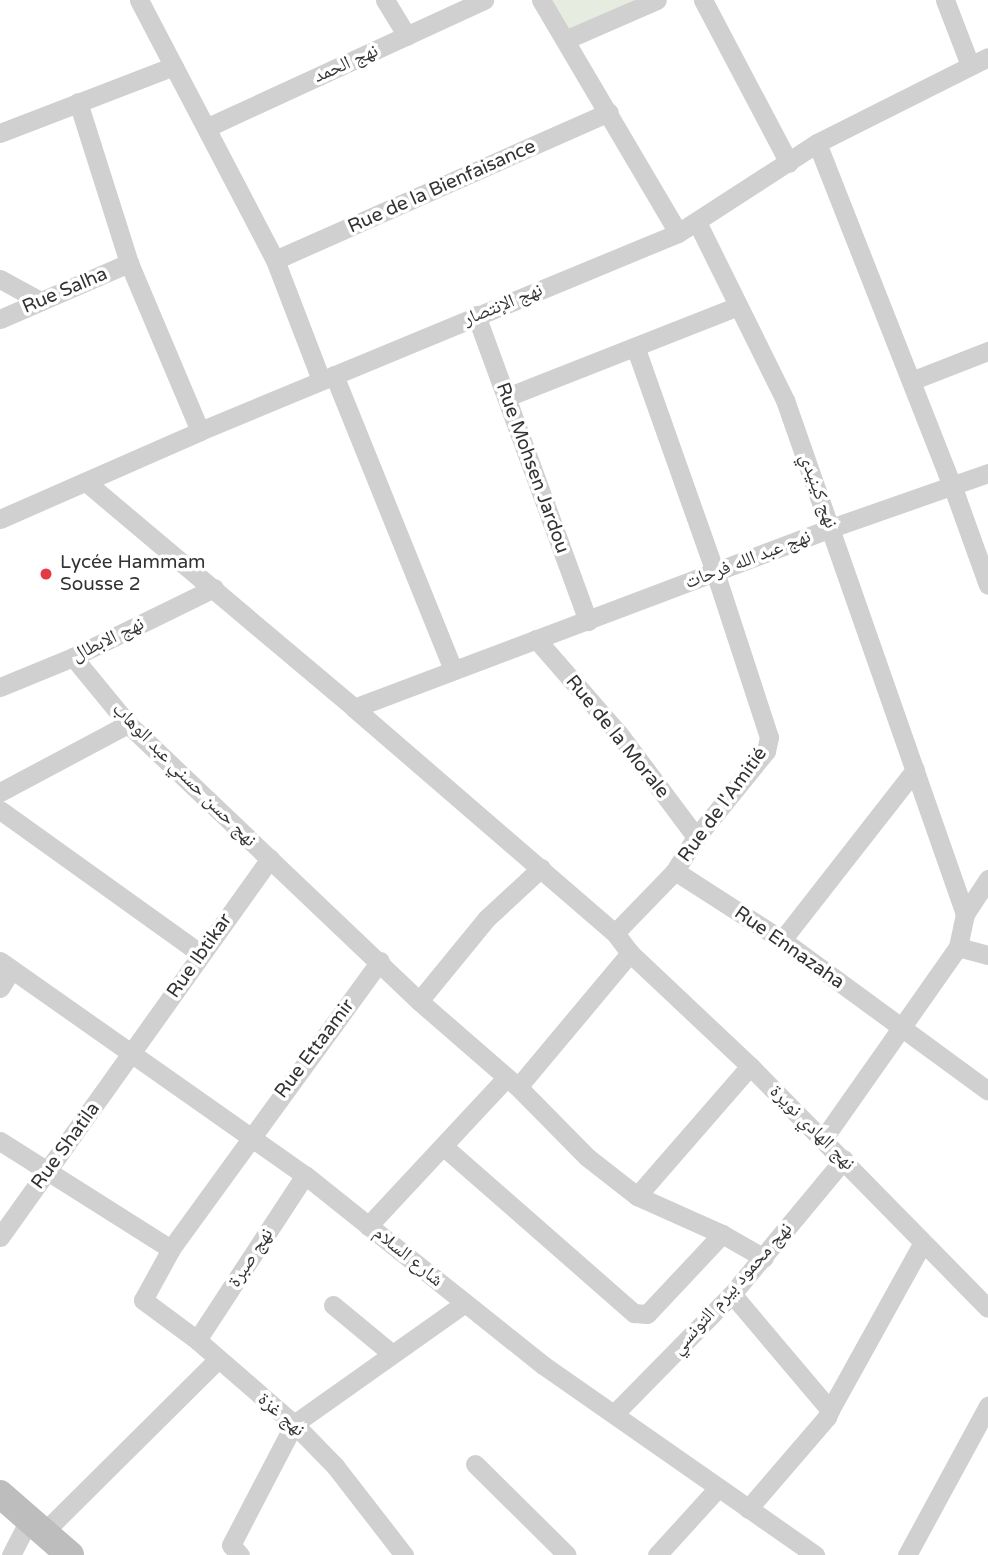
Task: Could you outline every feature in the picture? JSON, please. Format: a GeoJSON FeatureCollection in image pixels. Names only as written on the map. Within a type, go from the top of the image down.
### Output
{"type":"FeatureCollection","features":[{"type":"Feature","properties":{"kind":"main road"},"geometry":{"type":"LineString","coordinates":[[0,1494],[70,1555]]}},
{"type":"Feature","properties":{"kind":"street"},"geometry":{"type":"LineString","coordinates":[[139,0],[208,127],[275,260],[453,669]]}},
{"type":"Feature","properties":{"kind":"street"},"geometry":{"type":"LineString","coordinates":[[385,0],[407,36]]}},
{"type":"Feature","properties":{"kind":"street","name":"نهج الحمد"},"geometry":{"type":"LineString","coordinates":[[208,127],[484,0]]}},
{"type":"Feature","properties":{"kind":"street"},"geometry":{"type":"LineString","coordinates":[[541,0],[678,233]]}},
{"type":"Feature","properties":{"kind":"street"},"geometry":{"type":"LineString","coordinates":[[565,40],[657,0]]}},
{"type":"Feature","properties":{"kind":"street"},"geometry":{"type":"LineString","coordinates":[[703,0],[789,163]]}},
{"type":"Feature","properties":{"kind":"street"},"geometry":{"type":"LineString","coordinates":[[945,0],[979,61]]}},
{"type":"Feature","properties":{"kind":"street","name":"نهج الإنتصار"},"geometry":{"type":"LineString","coordinates":[[0,519],[200,431],[678,233],[817,143],[979,61]]}},
{"type":"Feature","properties":{"kind":"street"},"geometry":{"type":"LineString","coordinates":[[0,133],[174,66]]}},
{"type":"Feature","properties":{"kind":"street"},"geometry":{"type":"LineString","coordinates":[[78,102],[130,263],[200,431]]}},
{"type":"Feature","properties":{"kind":"street","name":"Rue de la Bienfaisance"},"geometry":{"type":"LineString","coordinates":[[275,260],[609,112]]}},
{"type":"Feature","properties":{"kind":"street"},"geometry":{"type":"LineString","coordinates":[[817,143],[952,485],[988,585]]}},
{"type":"Feature","properties":{"kind":"street","name":"نهج كينيدي"},"geometry":{"type":"LineString","coordinates":[[697,222],[785,400],[965,914]]}},
{"type":"Feature","properties":{"kind":"street","name":"Rue Salha"},"geometry":{"type":"LineString","coordinates":[[0,319],[130,263]]}},
{"type":"Feature","properties":{"kind":"street"},"geometry":{"type":"LineString","coordinates":[[0,279],[40,301]]}},
{"type":"Feature","properties":{"kind":"street"},"geometry":{"type":"LineString","coordinates":[[507,397],[636,349],[738,306]]}},
{"type":"Feature","properties":{"kind":"street","name":"Rue Mohsen Jardou"},"geometry":{"type":"LineString","coordinates":[[476,315],[588,621]]}},
{"type":"Feature","properties":{"kind":"street","name":"Rue de l'Amitié"},"geometry":{"type":"LineString","coordinates":[[615,933],[675,871],[696,837],[765,751],[769,737],[715,572],[636,349]]}},
{"type":"Feature","properties":{"kind":"street"},"geometry":{"type":"LineString","coordinates":[[911,380],[988,351]]}},
{"type":"Feature","properties":{"kind":"street","name":"نهج عبد الله فرحات"},"geometry":{"type":"LineString","coordinates":[[354,708],[831,528],[988,473]]}},
{"type":"Feature","properties":{"kind":"street"},"geometry":{"type":"LineString","coordinates":[[86,482],[541,868],[615,933],[630,953],[512,1083],[443,1146],[368,1226]]}},
{"type":"Feature","properties":{"kind":"street","name":"نهج الابطال"},"geometry":{"type":"LineString","coordinates":[[0,687],[73,657],[214,588]]}},
{"type":"Feature","properties":{"kind":"street","name":"Rue de la Morale"},"geometry":{"type":"LineString","coordinates":[[536,639],[619,734],[696,837]]}},
{"type":"Feature","properties":{"kind":"street","name":"نهج حسن حسني عبد الوهاب"},"geometry":{"type":"LineString","coordinates":[[73,657],[128,723],[419,1001],[512,1083],[587,1157],[637,1196],[722,1234],[764,1258]]}},
{"type":"Feature","properties":{"kind":"street"},"geometry":{"type":"LineString","coordinates":[[0,792],[128,723]]}},
{"type":"Feature","properties":{"kind":"street"},"geometry":{"type":"LineString","coordinates":[[782,940],[915,770]]}},
{"type":"Feature","properties":{"kind":"street"},"geometry":{"type":"LineString","coordinates":[[0,810],[200,953]]}},
{"type":"Feature","properties":{"kind":"street","name":"Rue Ibtikar"},"geometry":{"type":"LineString","coordinates":[[131,1055],[200,953],[270,859]]}},
{"type":"Feature","properties":{"kind":"street"},"geometry":{"type":"LineString","coordinates":[[419,1001],[486,919],[541,868]]}},
{"type":"Feature","properties":{"kind":"street","name":"Rue Ennazaha"},"geometry":{"type":"LineString","coordinates":[[675,871],[782,940],[988,1091]]}},
{"type":"Feature","properties":{"kind":"street"},"geometry":{"type":"LineString","coordinates":[[823,1139],[958,947],[965,914],[988,879]]}},
{"type":"Feature","properties":{"kind":"street"},"geometry":{"type":"LineString","coordinates":[[958,947],[988,955]]}},
{"type":"Feature","properties":{"kind":"street","name":"نهج الهادي نويرة"},"geometry":{"type":"LineString","coordinates":[[630,953],[844,1159],[922,1244],[988,1308]]}},
{"type":"Feature","properties":{"kind":"street","name":"Rue Ettaamir"},"geometry":{"type":"LineString","coordinates":[[145,1292],[170,1249],[380,961]]}},
{"type":"Feature","properties":{"kind":"street"},"geometry":{"type":"LineString","coordinates":[[0,988],[6,965]]}},
{"type":"Feature","properties":{"kind":"street","name":"شارع السلام"},"geometry":{"type":"LineString","coordinates":[[6,965],[304,1175],[542,1364],[815,1555]]}},
{"type":"Feature","properties":{"kind":"street","name":"Rue Shatila"},"geometry":{"type":"LineString","coordinates":[[0,1237],[131,1055]]}},
{"type":"Feature","properties":{"kind":"street"},"geometry":{"type":"LineString","coordinates":[[637,1196],[750,1066]]}},
{"type":"Feature","properties":{"kind":"street"},"geometry":{"type":"LineString","coordinates":[[0,1141],[170,1249]]}},
{"type":"Feature","properties":{"kind":"street"},"geometry":{"type":"LineString","coordinates":[[443,1146],[634,1313],[647,1314],[722,1234]]}},
{"type":"Feature","properties":{"kind":"street","name":"نهج محمود بيرم التونسي"},"geometry":{"type":"LineString","coordinates":[[615,1413],[732,1294],[844,1159]]}},
{"type":"Feature","properties":{"kind":"street","name":"نهج صبرة"},"geometry":{"type":"LineString","coordinates":[[197,1340],[304,1175]]}},
{"type":"Feature","properties":{"kind":"street"},"geometry":{"type":"LineString","coordinates":[[748,1509],[827,1417],[922,1244]]}},
{"type":"Feature","properties":{"kind":"street","name":"نهج غزة"},"geometry":{"type":"LineString","coordinates":[[145,1292],[143,1300],[197,1340],[294,1424],[335,1466],[404,1555]]}},
{"type":"Feature","properties":{"kind":"street"},"geometry":{"type":"LineString","coordinates":[[732,1294],[830,1410]]}},
{"type":"Feature","properties":{"kind":"street"},"geometry":{"type":"LineString","coordinates":[[230,1552],[294,1424],[465,1303]]}},
{"type":"Feature","properties":{"kind":"street"},"geometry":{"type":"LineString","coordinates":[[333,1306],[391,1353]]}},
{"type":"Feature","properties":{"kind":"street"},"geometry":{"type":"LineString","coordinates":[[11,1555],[37,1524],[217,1360]]}},
{"type":"Feature","properties":{"kind":"street"},"geometry":{"type":"LineString","coordinates":[[908,1555],[982,1433],[988,1406]]}},
{"type":"Feature","properties":{"kind":"street"},"geometry":{"type":"LineString","coordinates":[[475,1464],[566,1555]]}},
{"type":"Feature","properties":{"kind":"street"},"geometry":{"type":"LineString","coordinates":[[657,1555],[718,1488]]}},
{"type":"Feature","properties":{"kind":"street"},"geometry":{"type":"LineString","coordinates":[[0,1494],[0,1504]]}},
{"type":"Feature","properties":{"kind":"shaded area"},"geometry":{"type":"Polygon","coordinates":[[[551,0],[634,0],[572,37],[551,0]]]}},
{"type":"Feature","properties":{"kind":"place","name":"Lycée Hammam Sousse 2"},"geometry":{"type":"Point","coordinates":[46,574]}}]}
